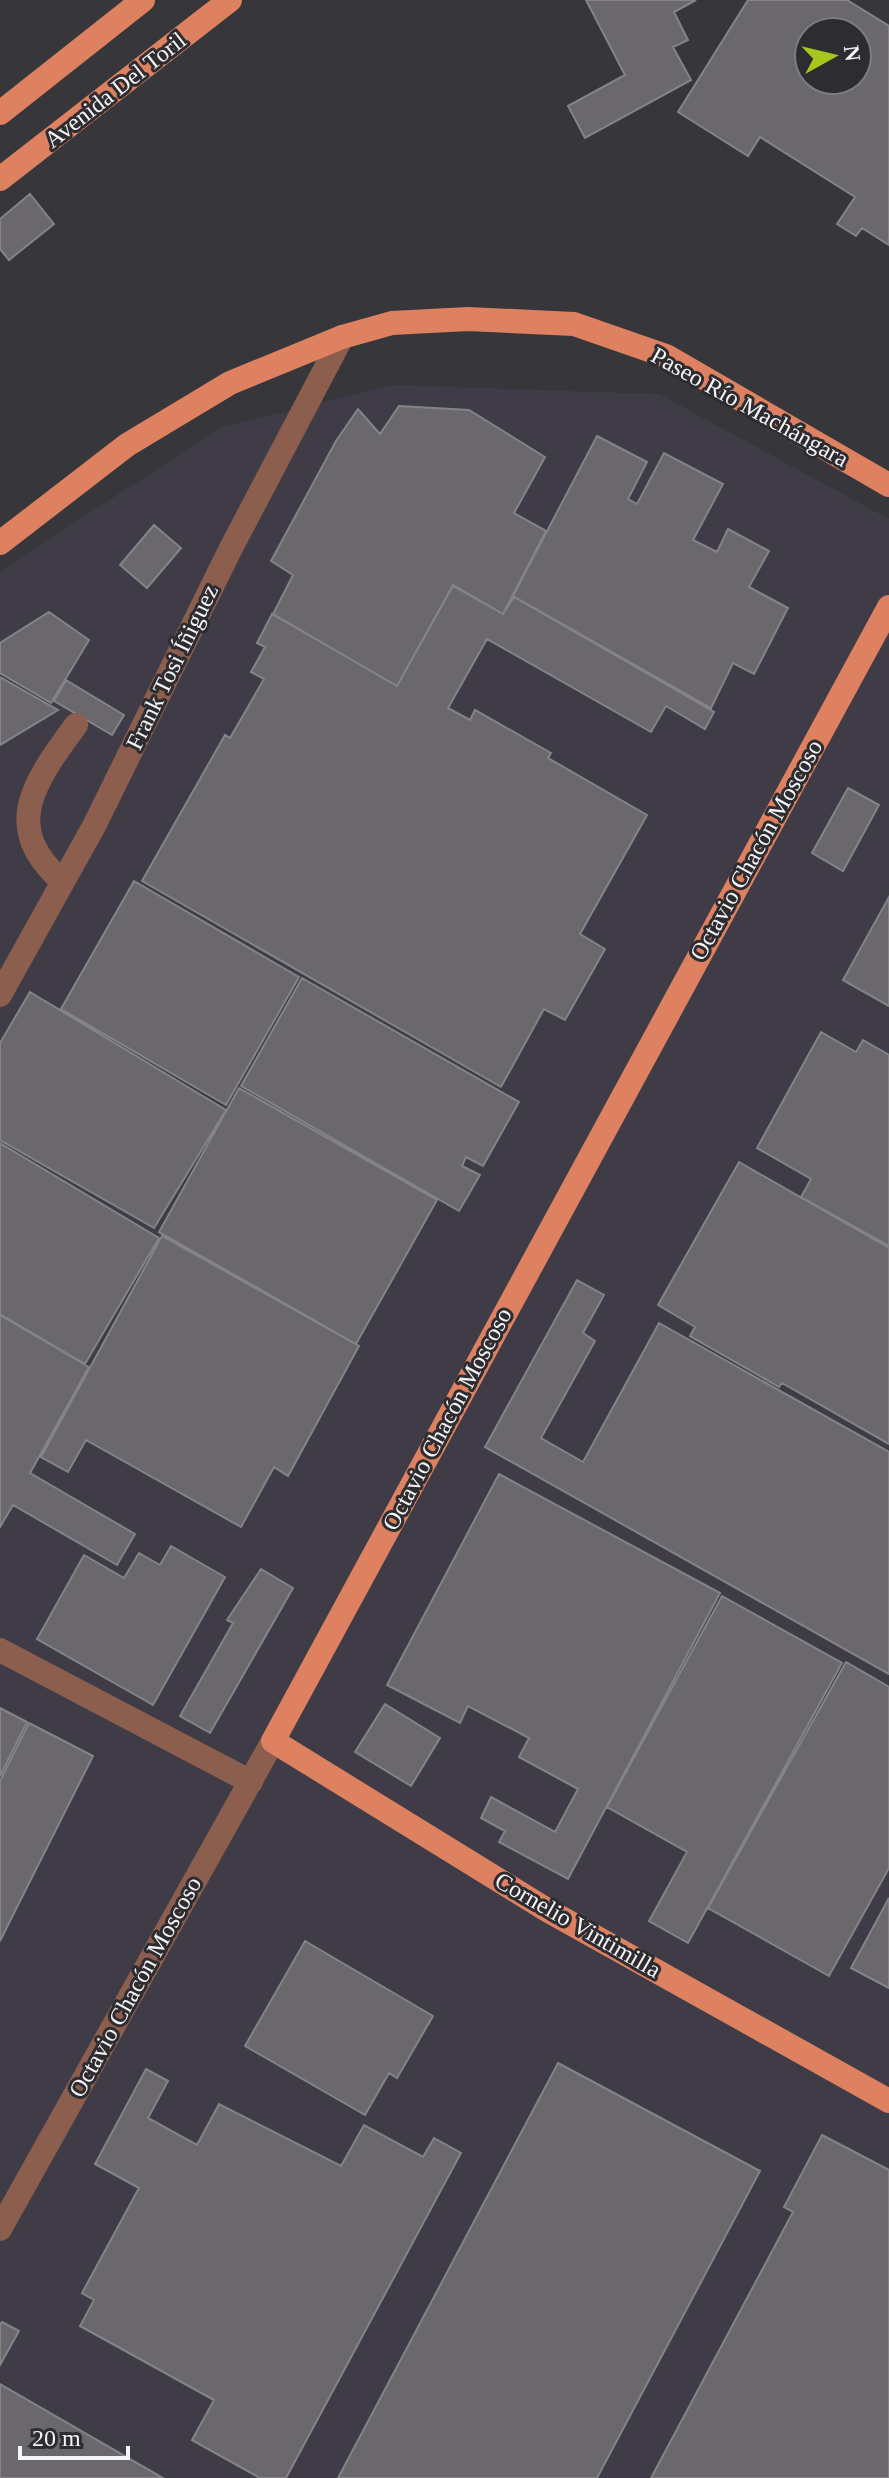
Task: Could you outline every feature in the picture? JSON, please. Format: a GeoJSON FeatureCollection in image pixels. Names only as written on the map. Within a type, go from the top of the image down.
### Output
{"type":"FeatureCollection","features":[{"type":"Feature","properties":{"kind":"main road"},"geometry":{"type":"LineString","coordinates":[[0,113],[143,0]]}},
{"type":"Feature","properties":{"kind":"main road","name":"Avenida Del Toril"},"geometry":{"type":"LineString","coordinates":[[3,172],[230,0]]}},
{"type":"Feature","properties":{"kind":"main road","name":"Paseo Río Machángara"},"geometry":{"type":"LineString","coordinates":[[0,543],[127,445],[230,383],[342,337],[392,323],[422,321],[468,319],[574,324],[666,356],[889,485]]}},
{"type":"Feature","properties":{"kind":"main road","name":"Octavio Chacón Moscoso"},"geometry":{"type":"LineString","coordinates":[[273,1741],[889,607]]}},
{"type":"Feature","properties":{"kind":"main road","name":"Cornelio Vintimilla"},"geometry":{"type":"LineString","coordinates":[[273,1741],[547,1910],[889,2101]]}},
{"type":"Feature","properties":{"kind":"street","name":"Frank Tosi Íñiguez"},"geometry":{"type":"LineString","coordinates":[[0,995],[63,882],[342,337]]}},
{"type":"Feature","properties":{"kind":"street"},"geometry":{"type":"LineString","coordinates":[[63,882],[44,869],[21,837],[18,817],[23,797],[76,725]]}},
{"type":"Feature","properties":{"kind":"street"},"geometry":{"type":"LineString","coordinates":[[0,1650],[251,1782]]}},
{"type":"Feature","properties":{"kind":"street","name":"Octavio Chacón Moscoso"},"geometry":{"type":"LineString","coordinates":[[0,2229],[273,1741]]}},
{"type":"Feature","properties":{"kind":"shaded area"},"geometry":{"type":"Polygon","coordinates":[[[393,385],[659,394],[889,519],[889,2478],[0,2478],[0,571],[222,427],[393,385]]]}},
{"type":"Feature","properties":{"kind":"building"},"geometry":{"type":"Polygon","coordinates":[[[586,0],[696,0],[674,12],[688,40],[673,47],[691,80],[585,138],[568,106],[625,75],[586,0]]]}},
{"type":"Feature","properties":{"kind":"building"},"geometry":{"type":"Polygon","coordinates":[[[748,0],[847,0],[873,16],[793,16],[793,96],[873,96],[873,16],[889,26],[889,245],[862,228],[856,236],[837,224],[855,197],[760,137],[748,156],[678,112],[748,0]]]}},
{"type":"Feature","properties":{"kind":"building"},"geometry":{"type":"Polygon","coordinates":[[[30,194],[54,224],[9,260],[0,249],[0,219],[30,194]]]}},
{"type":"Feature","properties":{"kind":"building"},"geometry":{"type":"Polygon","coordinates":[[[399,406],[469,410],[545,457],[514,513],[546,531],[503,614],[453,585],[397,686],[273,614],[293,575],[271,561],[336,441],[358,409],[380,434],[399,406]]]}},
{"type":"Feature","properties":{"kind":"building"},"geometry":{"type":"Polygon","coordinates":[[[597,436],[647,462],[628,499],[637,504],[664,453],[723,484],[693,540],[717,552],[728,529],[769,551],[749,587],[788,608],[754,674],[733,663],[711,708],[513,596],[597,436]]]}},
{"type":"Feature","properties":{"kind":"building"},"geometry":{"type":"Polygon","coordinates":[[[154,525],[181,548],[147,588],[120,565],[154,525]]]}},
{"type":"Feature","properties":{"kind":"building"},"geometry":{"type":"Polygon","coordinates":[[[453,586],[503,614],[514,597],[714,712],[705,729],[666,706],[651,732],[487,639],[448,708],[470,720],[475,710],[551,753],[548,758],[647,815],[580,934],[605,949],[565,1020],[544,1009],[501,1087],[142,881],[225,735],[230,738],[264,679],[251,672],[265,647],[257,643],[272,614],[397,686],[453,586]]]}},
{"type":"Feature","properties":{"kind":"building"},"geometry":{"type":"Polygon","coordinates":[[[49,612],[89,640],[51,703],[0,673],[0,643],[49,612]]]}},
{"type":"Feature","properties":{"kind":"building"},"geometry":{"type":"Polygon","coordinates":[[[0,677],[58,710],[0,745],[0,677]]]}},
{"type":"Feature","properties":{"kind":"building"},"geometry":{"type":"Polygon","coordinates":[[[66,680],[124,715],[112,735],[54,701],[66,680]]]}},
{"type":"Feature","properties":{"kind":"building"},"geometry":{"type":"Polygon","coordinates":[[[848,788],[879,805],[843,871],[812,853],[848,788]]]}},
{"type":"Feature","properties":{"kind":"building"},"geometry":{"type":"Polygon","coordinates":[[[134,881],[299,977],[226,1105],[61,1009],[134,881]]]}},
{"type":"Feature","properties":{"kind":"building"},"geometry":{"type":"Polygon","coordinates":[[[889,897],[889,1006],[843,980],[889,897]]]}},
{"type":"Feature","properties":{"kind":"building"},"geometry":{"type":"Polygon","coordinates":[[[302,978],[519,1102],[483,1166],[466,1157],[462,1166],[480,1175],[459,1211],[241,1086],[302,978]]]}},
{"type":"Feature","properties":{"kind":"building"},"geometry":{"type":"Polygon","coordinates":[[[30,992],[226,1110],[154,1228],[0,1140],[0,1043],[30,992]]]}},
{"type":"Feature","properties":{"kind":"building"},"geometry":{"type":"Polygon","coordinates":[[[821,1032],[856,1052],[863,1040],[889,1055],[889,1246],[801,1197],[811,1179],[757,1148],[821,1032]]]}},
{"type":"Feature","properties":{"kind":"building"},"geometry":{"type":"Polygon","coordinates":[[[239,1088],[437,1200],[356,1344],[159,1232],[239,1088]]]}},
{"type":"Feature","properties":{"kind":"building"},"geometry":{"type":"Polygon","coordinates":[[[0,1143],[159,1238],[85,1364],[0,1314],[0,1143]]]}},
{"type":"Feature","properties":{"kind":"building"},"geometry":{"type":"Polygon","coordinates":[[[739,1162],[889,1248],[889,1444],[782,1383],[779,1387],[690,1336],[695,1327],[658,1305],[739,1162]]]}},
{"type":"Feature","properties":{"kind":"building"},"geometry":{"type":"Polygon","coordinates":[[[162,1236],[359,1346],[288,1476],[274,1467],[241,1527],[86,1440],[68,1472],[41,1457],[162,1236]]]}},
{"type":"Feature","properties":{"kind":"building"},"geometry":{"type":"Polygon","coordinates":[[[577,1280],[604,1295],[583,1333],[595,1341],[541,1438],[583,1462],[659,1323],[889,1452],[889,1674],[485,1447],[577,1280]]]}},
{"type":"Feature","properties":{"kind":"building"},"geometry":{"type":"Polygon","coordinates":[[[0,1315],[89,1367],[30,1473],[135,1534],[117,1565],[13,1505],[0,1527],[0,1315]]]}},
{"type":"Feature","properties":{"kind":"building"},"geometry":{"type":"Polygon","coordinates":[[[499,1474],[720,1593],[568,1879],[499,1842],[505,1831],[481,1818],[491,1797],[555,1832],[578,1789],[519,1757],[529,1738],[468,1706],[460,1723],[387,1685],[499,1474]]]}},
{"type":"Feature","properties":{"kind":"building"},"geometry":{"type":"Polygon","coordinates":[[[171,1546],[225,1577],[153,1705],[37,1639],[84,1555],[124,1578],[139,1553],[160,1565],[171,1546]]]}},
{"type":"Feature","properties":{"kind":"building"},"geometry":{"type":"Polygon","coordinates":[[[261,1569],[293,1588],[210,1733],[180,1716],[233,1623],[227,1620],[261,1569]]]}},
{"type":"Feature","properties":{"kind":"building"},"geometry":{"type":"Polygon","coordinates":[[[722,1596],[842,1663],[688,1943],[649,1921],[687,1852],[607,1807],[722,1596]]]}},
{"type":"Feature","properties":{"kind":"building"},"geometry":{"type":"Polygon","coordinates":[[[846,1662],[889,1687],[889,1868],[829,1976],[708,1908],[846,1662]]]}},
{"type":"Feature","properties":{"kind":"building"},"geometry":{"type":"Polygon","coordinates":[[[385,1704],[440,1738],[411,1786],[355,1752],[385,1704]]]}},
{"type":"Feature","properties":{"kind":"building"},"geometry":{"type":"Polygon","coordinates":[[[0,1708],[27,1722],[0,1776],[0,1708]]]}},
{"type":"Feature","properties":{"kind":"building"},"geometry":{"type":"Polygon","coordinates":[[[29,1723],[93,1756],[0,1941],[0,1781],[29,1723]]]}},
{"type":"Feature","properties":{"kind":"building"},"geometry":{"type":"Polygon","coordinates":[[[889,1898],[889,1988],[851,1968],[889,1898]]]}},
{"type":"Feature","properties":{"kind":"building"},"geometry":{"type":"Polygon","coordinates":[[[305,1941],[433,2016],[397,2078],[389,2073],[365,2115],[245,2046],[305,1941]]]}},
{"type":"Feature","properties":{"kind":"building"},"geometry":{"type":"Polygon","coordinates":[[[558,2063],[760,2171],[597,2478],[338,2478],[558,2063]]]}},
{"type":"Feature","properties":{"kind":"building"},"geometry":{"type":"Polygon","coordinates":[[[146,2069],[168,2081],[148,2118],[197,2145],[219,2104],[341,2166],[364,2125],[423,2157],[434,2138],[461,2153],[286,2478],[260,2478],[192,2440],[214,2400],[80,2326],[94,2300],[82,2293],[139,2188],[95,2164],[146,2069]]]}},
{"type":"Feature","properties":{"kind":"building"},"geometry":{"type":"Polygon","coordinates":[[[822,2135],[889,2170],[889,2478],[651,2478],[793,2212],[784,2207],[822,2135]]]}},
{"type":"Feature","properties":{"kind":"building"},"geometry":{"type":"Polygon","coordinates":[[[2,2322],[19,2331],[0,2365],[0,2325],[2,2322]]]}},
{"type":"Feature","properties":{"kind":"building"},"geometry":{"type":"Polygon","coordinates":[[[0,2384],[163,2478],[0,2478],[0,2384]]]}}]}
